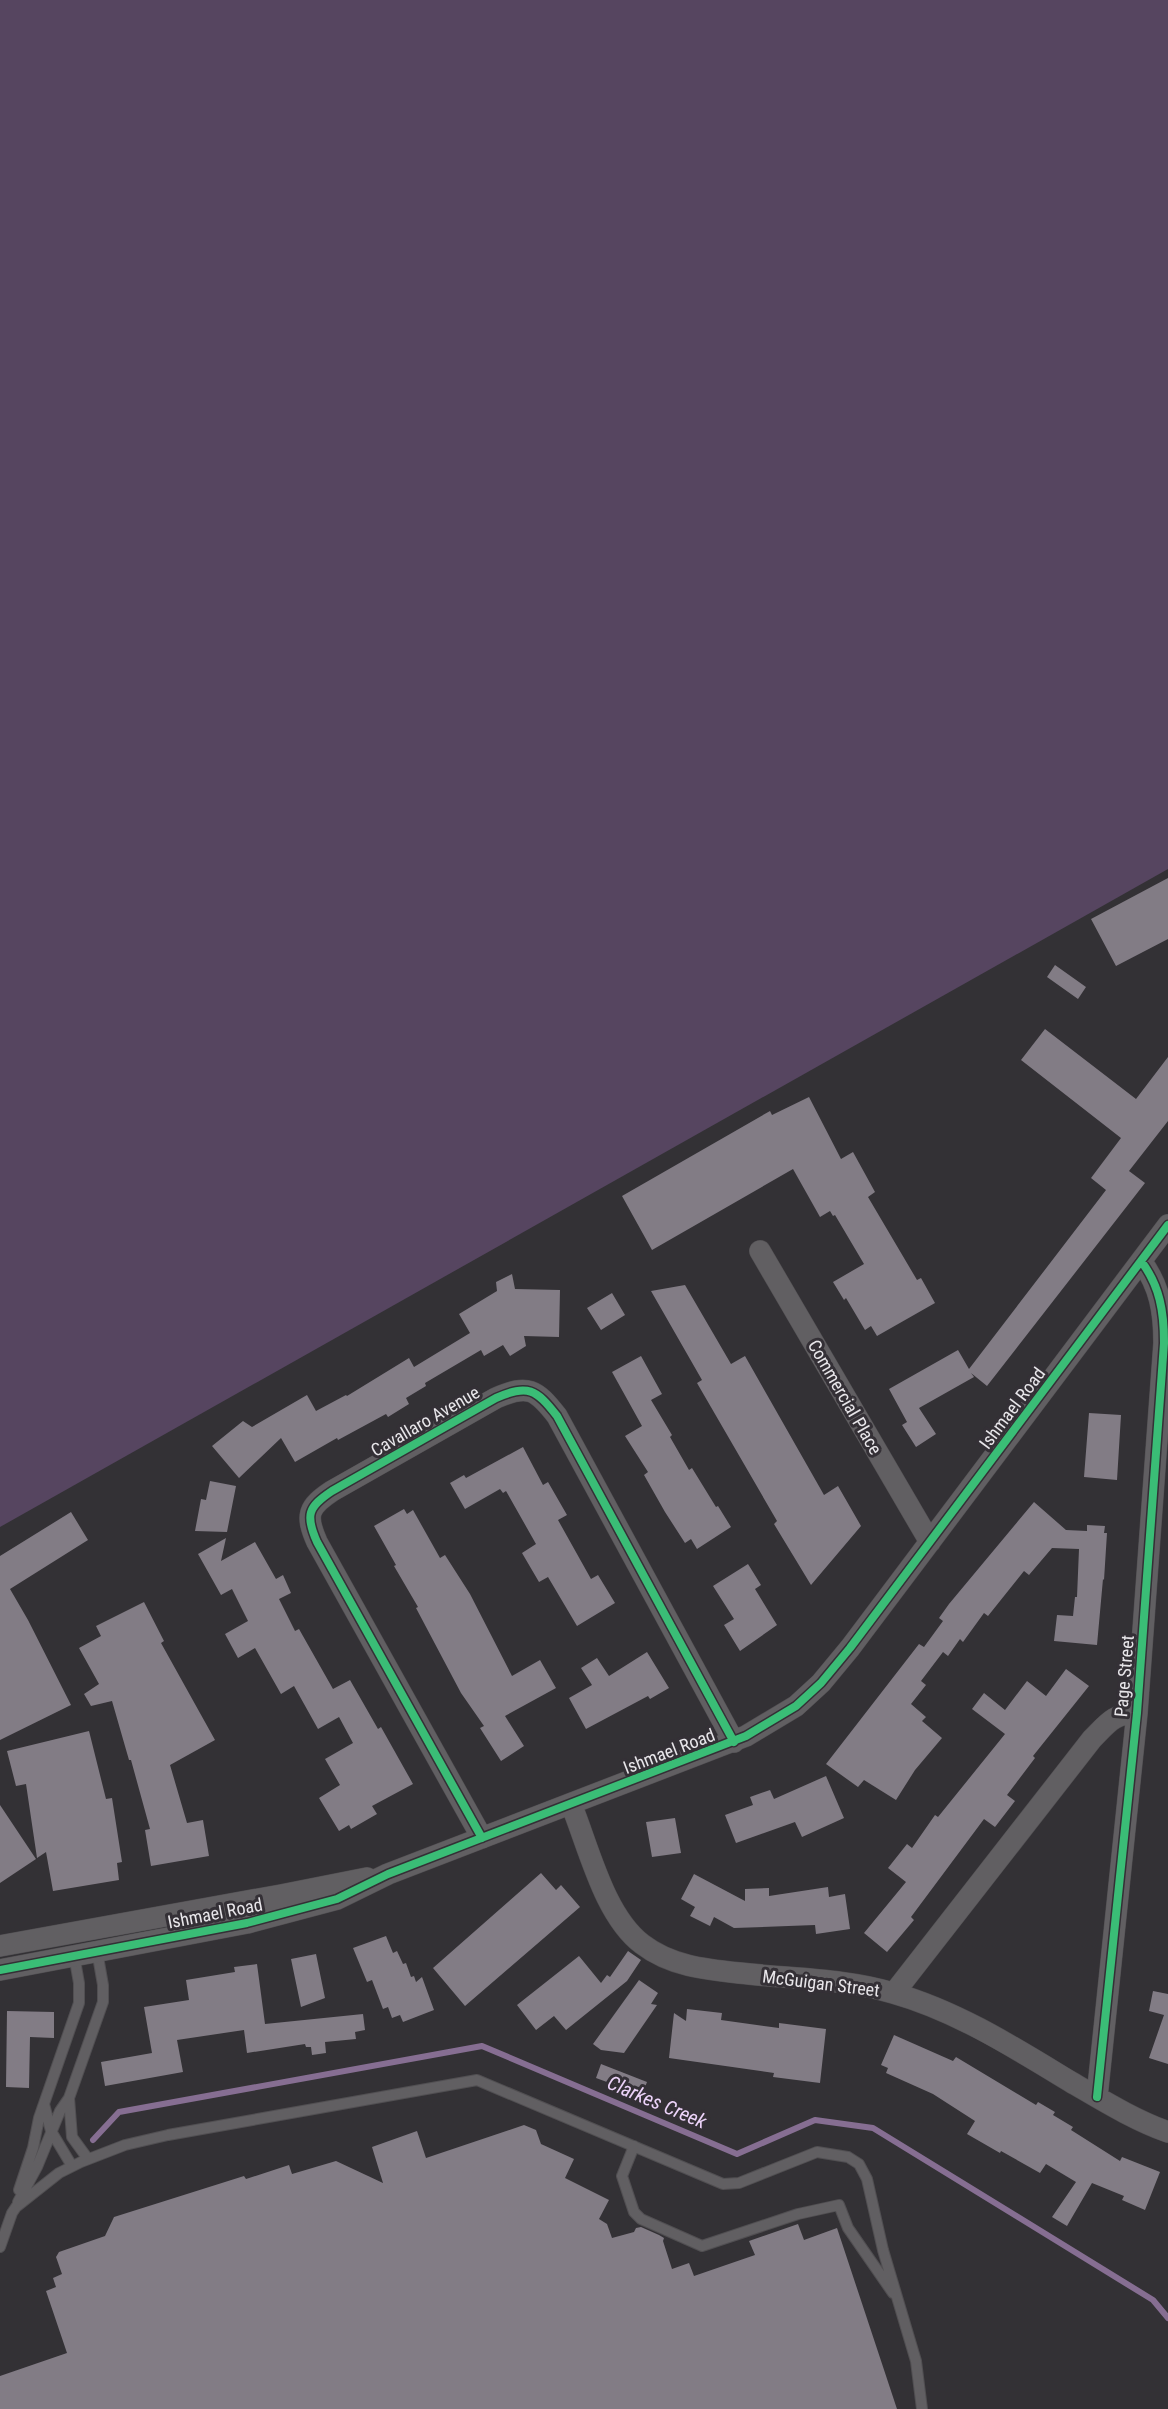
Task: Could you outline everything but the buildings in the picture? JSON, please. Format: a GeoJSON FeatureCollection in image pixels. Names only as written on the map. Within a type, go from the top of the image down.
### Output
{"type":"FeatureCollection","features":[{"type":"Feature","properties":{"kind":"street","name":"Ishmael Road"},"geometry":{"type":"LineString","coordinates":[[0,1970],[247,1923],[320,1905],[388,1874],[734,1742],[784,1714],[820,1683],[850,1648],[1168,1225]]}},
{"type":"Feature","properties":{"kind":"street","name":"Commercial Place"},"geometry":{"type":"LineString","coordinates":[[760,1251],[930,1542]]}},
{"type":"Feature","properties":{"kind":"street","name":"Page Street"},"geometry":{"type":"LineString","coordinates":[[1097,2097],[1161,1486],[1164,1324],[1158,1288],[1141,1261]]}},
{"type":"Feature","properties":{"kind":"street","name":"Cavallaro Avenue"},"geometry":{"type":"LineString","coordinates":[[482,1838],[317,1542],[309,1525],[310,1510],[318,1500],[332,1491],[495,1398],[512,1391],[527,1389],[542,1397],[557,1416],[734,1742]]}},
{"type":"Feature","properties":{"kind":"street","name":"Page Street"},"geometry":{"type":"LineString","coordinates":[[894,1993],[1092,1739],[1109,1721],[1123,1713],[1137,1713]]}},
{"type":"Feature","properties":{"kind":"street","name":"McGuigan Street"},"geometry":{"type":"LineString","coordinates":[[571,1804],[609,1905],[631,1934],[662,1957],[699,1968],[869,1986],[925,2003],[979,2029],[1097,2097],[1168,2132]]}},
{"type":"Feature","properties":{"kind":"street","name":"Ishmael Road"},"geometry":{"type":"LineString","coordinates":[[0,1946],[388,1874]]}},
{"type":"Feature","properties":{"kind":"street"},"geometry":{"type":"LineString","coordinates":[[81,1931],[97,1951]]}},
{"type":"Feature","properties":{"kind":"street"},"geometry":{"type":"LineString","coordinates":[[74,1955],[81,1931]]}},
{"type":"Feature","properties":{"kind":"lane"},"geometry":{"type":"LineString","coordinates":[[12,2213],[37,2167],[51,2131],[69,2098],[103,2002],[104,1985],[97,1951]]}},
{"type":"Feature","properties":{"kind":"lane"},"geometry":{"type":"LineString","coordinates":[[0,2247],[31,2156],[44,2104],[79,2003],[79,1983],[74,1955]]}},
{"type":"Feature","properties":{"kind":"lane"},"geometry":{"type":"LineString","coordinates":[[12,2213],[26,2198],[72,2166],[144,2139],[474,2080],[727,2184],[739,2182],[817,2152],[838,2154],[852,2159],[862,2168],[867,2179],[916,2361],[922,2409]]}},
{"type":"Feature","properties":{"kind":"lane"},"geometry":{"type":"LineString","coordinates":[[69,2098],[72,2137],[88,2159]]}},
{"type":"Feature","properties":{"kind":"lane"},"geometry":{"type":"LineString","coordinates":[[44,2104],[51,2131],[72,2166]]}},
{"type":"Feature","properties":{"kind":"lane"},"geometry":{"type":"LineString","coordinates":[[634,2146],[622,2176],[633,2211],[639,2218],[702,2246],[798,2214],[839,2205],[848,2228],[899,2301]]}},
{"type":"Feature","properties":{"kind":"shaded area"},"geometry":{"type":"Polygon","coordinates":[[[0,0],[1168,0],[1168,869],[0,1527],[0,0]]]}},
{"type":"Feature","properties":{"kind":"waterway","name":"Clarkes Creek"},"geometry":{"type":"LineString","coordinates":[[93,2140],[119,2112],[482,2046],[737,2154],[815,2120],[873,2128],[1153,2300],[1168,2318]]}},
{"type":"Feature","properties":{"kind":"cycle path"},"geometry":{"type":"LineString","coordinates":[[0,1970],[247,1923],[337,1899],[388,1874],[746,1736],[796,1706],[821,1683],[850,1648],[1168,1225]]}},
{"type":"Feature","properties":{"kind":"cycle path"},"geometry":{"type":"LineString","coordinates":[[1097,2097],[1137,1713],[1164,1343],[1160,1300],[1153,1280],[1141,1261]]}},
{"type":"Feature","properties":{"kind":"cycle path"},"geometry":{"type":"LineString","coordinates":[[482,1838],[317,1542],[310,1518],[318,1502],[332,1491],[496,1398],[516,1391],[531,1392],[543,1400],[557,1416],[734,1742]]}}]}
